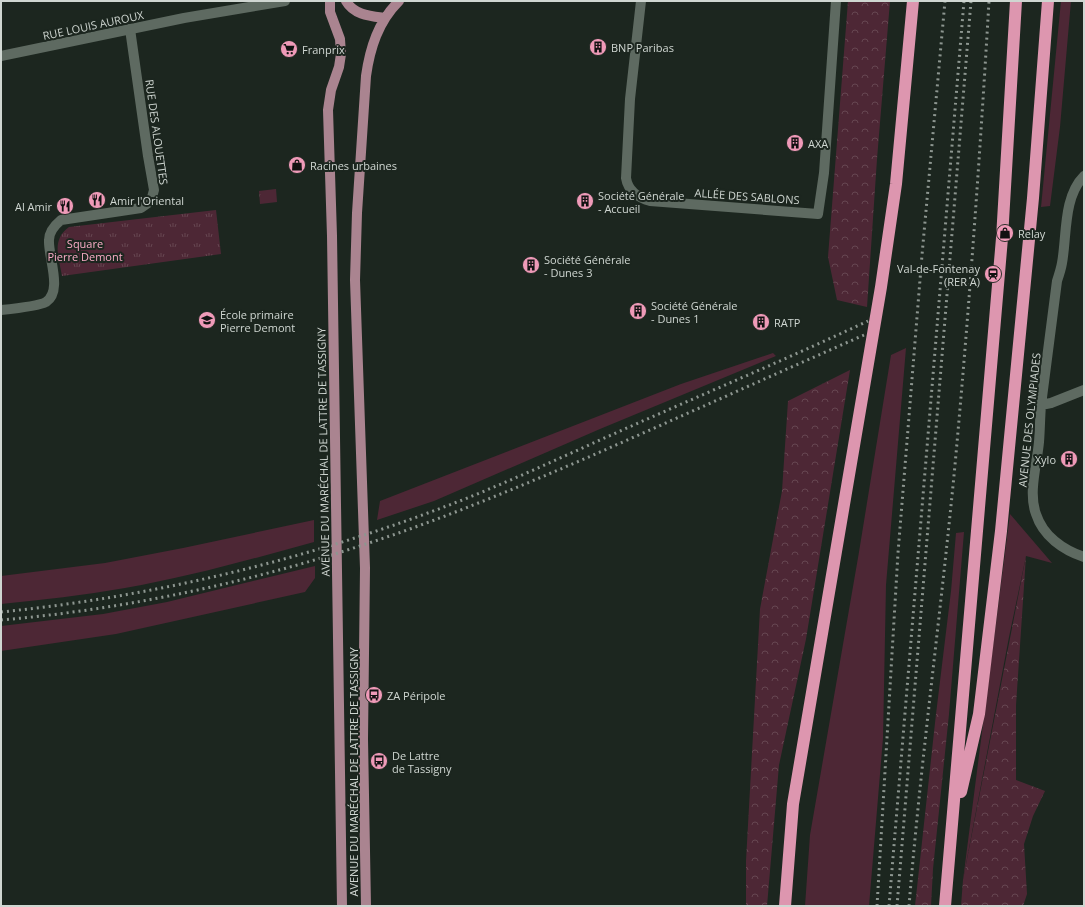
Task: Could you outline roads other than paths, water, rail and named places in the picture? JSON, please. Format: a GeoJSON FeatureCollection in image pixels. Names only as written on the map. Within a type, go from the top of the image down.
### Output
{"type":"FeatureCollection","features":[{"type":"Feature","properties":{"kind":"highway"},"geometry":{"type":"LineString","coordinates":[[785,906],[793,804],[881,287],[896,184],[913,1]]}},
{"type":"Feature","properties":{"kind":"highway"},"geometry":{"type":"LineString","coordinates":[[945,906],[1002,238],[1016,1]]}},
{"type":"Feature","properties":{"kind":"highway"},"geometry":{"type":"LineString","coordinates":[[950,841],[978,714],[1002,531],[1033,206],[1048,1]]}},
{"type":"Feature","properties":{"kind":"main road","name":"AVENUE DU MARÉCHAL DE LATTRE DE TASSIGNY"},"geometry":{"type":"LineString","coordinates":[[330,1],[330,12],[341,43],[341,60],[331,90],[328,110],[332,236],[342,906]]}},
{"type":"Feature","properties":{"kind":"main road"},"geometry":{"type":"LineString","coordinates":[[346,1],[354,11],[365,15],[384,18]]}},
{"type":"Feature","properties":{"kind":"main road","name":"AVENUE DU MARÉCHAL DE LATTRE DE TASSIGNY"},"geometry":{"type":"LineString","coordinates":[[366,906],[363,739],[365,568],[355,249],[368,60],[374,39],[384,18],[395,3]]}},
{"type":"Feature","properties":{"kind":"street","name":"RUE LOUIS AUROUX"},"geometry":{"type":"LineString","coordinates":[[1,56],[130,29],[284,1]]}},
{"type":"Feature","properties":{"kind":"street","name":"ALLÉE DES SABLONS"},"geometry":{"type":"LineString","coordinates":[[641,1],[629,120],[626,178],[628,187],[636,195],[650,201],[818,214],[824,173],[836,1]]}},
{"type":"Feature","properties":{"kind":"street","name":"RUE DES ALOUETTES"},"geometry":{"type":"LineString","coordinates":[[1,310],[45,303],[51,298],[54,289],[49,239],[53,228],[61,220],[141,208],[151,201],[154,190],[130,29]]}},
{"type":"Feature","properties":{"kind":"street","name":"AVENUE DES OLYMPIADES"},"geometry":{"type":"LineString","coordinates":[[1084,176],[1077,184],[1070,201],[1062,262],[1057,281],[1033,492],[1034,507],[1038,521],[1048,534],[1063,548],[1084,558]]}},
{"type":"Feature","properties":{"kind":"street"},"geometry":{"type":"LineString","coordinates":[[1042,405],[1051,404],[1084,390]]}},
{"type":"Feature","properties":{"kind":"railway"},"geometry":{"type":"LineString","coordinates":[[877,906],[898,553],[922,255],[945,1]]}},
{"type":"Feature","properties":{"kind":"railway"},"geometry":{"type":"LineString","coordinates":[[889,906],[964,1]]}},
{"type":"Feature","properties":{"kind":"railway"},"geometry":{"type":"LineString","coordinates":[[897,906],[971,1]]}},
{"type":"Feature","properties":{"kind":"railway"},"geometry":{"type":"LineString","coordinates":[[909,906],[919,796],[955,465],[974,233],[989,1]]}},
{"type":"Feature","properties":{"kind":"railway"},"geometry":{"type":"LineString","coordinates":[[1,612],[112,597],[167,587],[276,561],[383,529],[436,510],[512,479],[868,321]]}},
{"type":"Feature","properties":{"kind":"railway"},"geometry":{"type":"LineString","coordinates":[[1,620],[97,609],[192,591],[286,568],[378,540],[459,511],[591,456],[864,335]]}},
{"type":"Feature","properties":{"kind":"place","name":"BNP Paribas"},"geometry":{"type":"Point","coordinates":[598,47]}},
{"type":"Feature","properties":{"kind":"place","name":"Franprix"},"geometry":{"type":"Point","coordinates":[289,49]}},
{"type":"Feature","properties":{"kind":"place","name":"AXA"},"geometry":{"type":"Point","coordinates":[795,143]}},
{"type":"Feature","properties":{"kind":"place","name":"Racines urbaines"},"geometry":{"type":"Point","coordinates":[297,165]}},
{"type":"Feature","properties":{"kind":"place","name":"Amir l'Oriental"},"geometry":{"type":"Point","coordinates":[97,200]}},
{"type":"Feature","properties":{"kind":"place","name":"Société Générale - Accueil"},"geometry":{"type":"Point","coordinates":[585,201]}},
{"type":"Feature","properties":{"kind":"place","name":"Al Amir"},"geometry":{"type":"Point","coordinates":[65,206]}},
{"type":"Feature","properties":{"kind":"place","name":"Relay"},"geometry":{"type":"Point","coordinates":[1005,233]}},
{"type":"Feature","properties":{"kind":"place","name":"Société Générale - Dunes 3"},"geometry":{"type":"Point","coordinates":[531,265]}},
{"type":"Feature","properties":{"kind":"place","name":"Val-de-Fontenay (RER A)"},"geometry":{"type":"Point","coordinates":[993,274]}},
{"type":"Feature","properties":{"kind":"place","name":"Société Générale - Dunes 1"},"geometry":{"type":"Point","coordinates":[638,311]}},
{"type":"Feature","properties":{"kind":"place","name":"École primaire Pierre Demont"},"geometry":{"type":"Point","coordinates":[207,320]}},
{"type":"Feature","properties":{"kind":"place","name":"RATP"},"geometry":{"type":"Point","coordinates":[761,322]}},
{"type":"Feature","properties":{"kind":"place","name":"Xylo"},"geometry":{"type":"Point","coordinates":[1069,459]}},
{"type":"Feature","properties":{"kind":"place","name":"ZA Péripole"},"geometry":{"type":"Point","coordinates":[374,695]}},
{"type":"Feature","properties":{"kind":"place","name":"De Lattre de Tassigny"},"geometry":{"type":"Point","coordinates":[379,761]}},
{"type":"Feature","properties":{"kind":"park label","name":"Square Pierre Demont"},"geometry":{"type":"Point","coordinates":[85,249]}}]}
